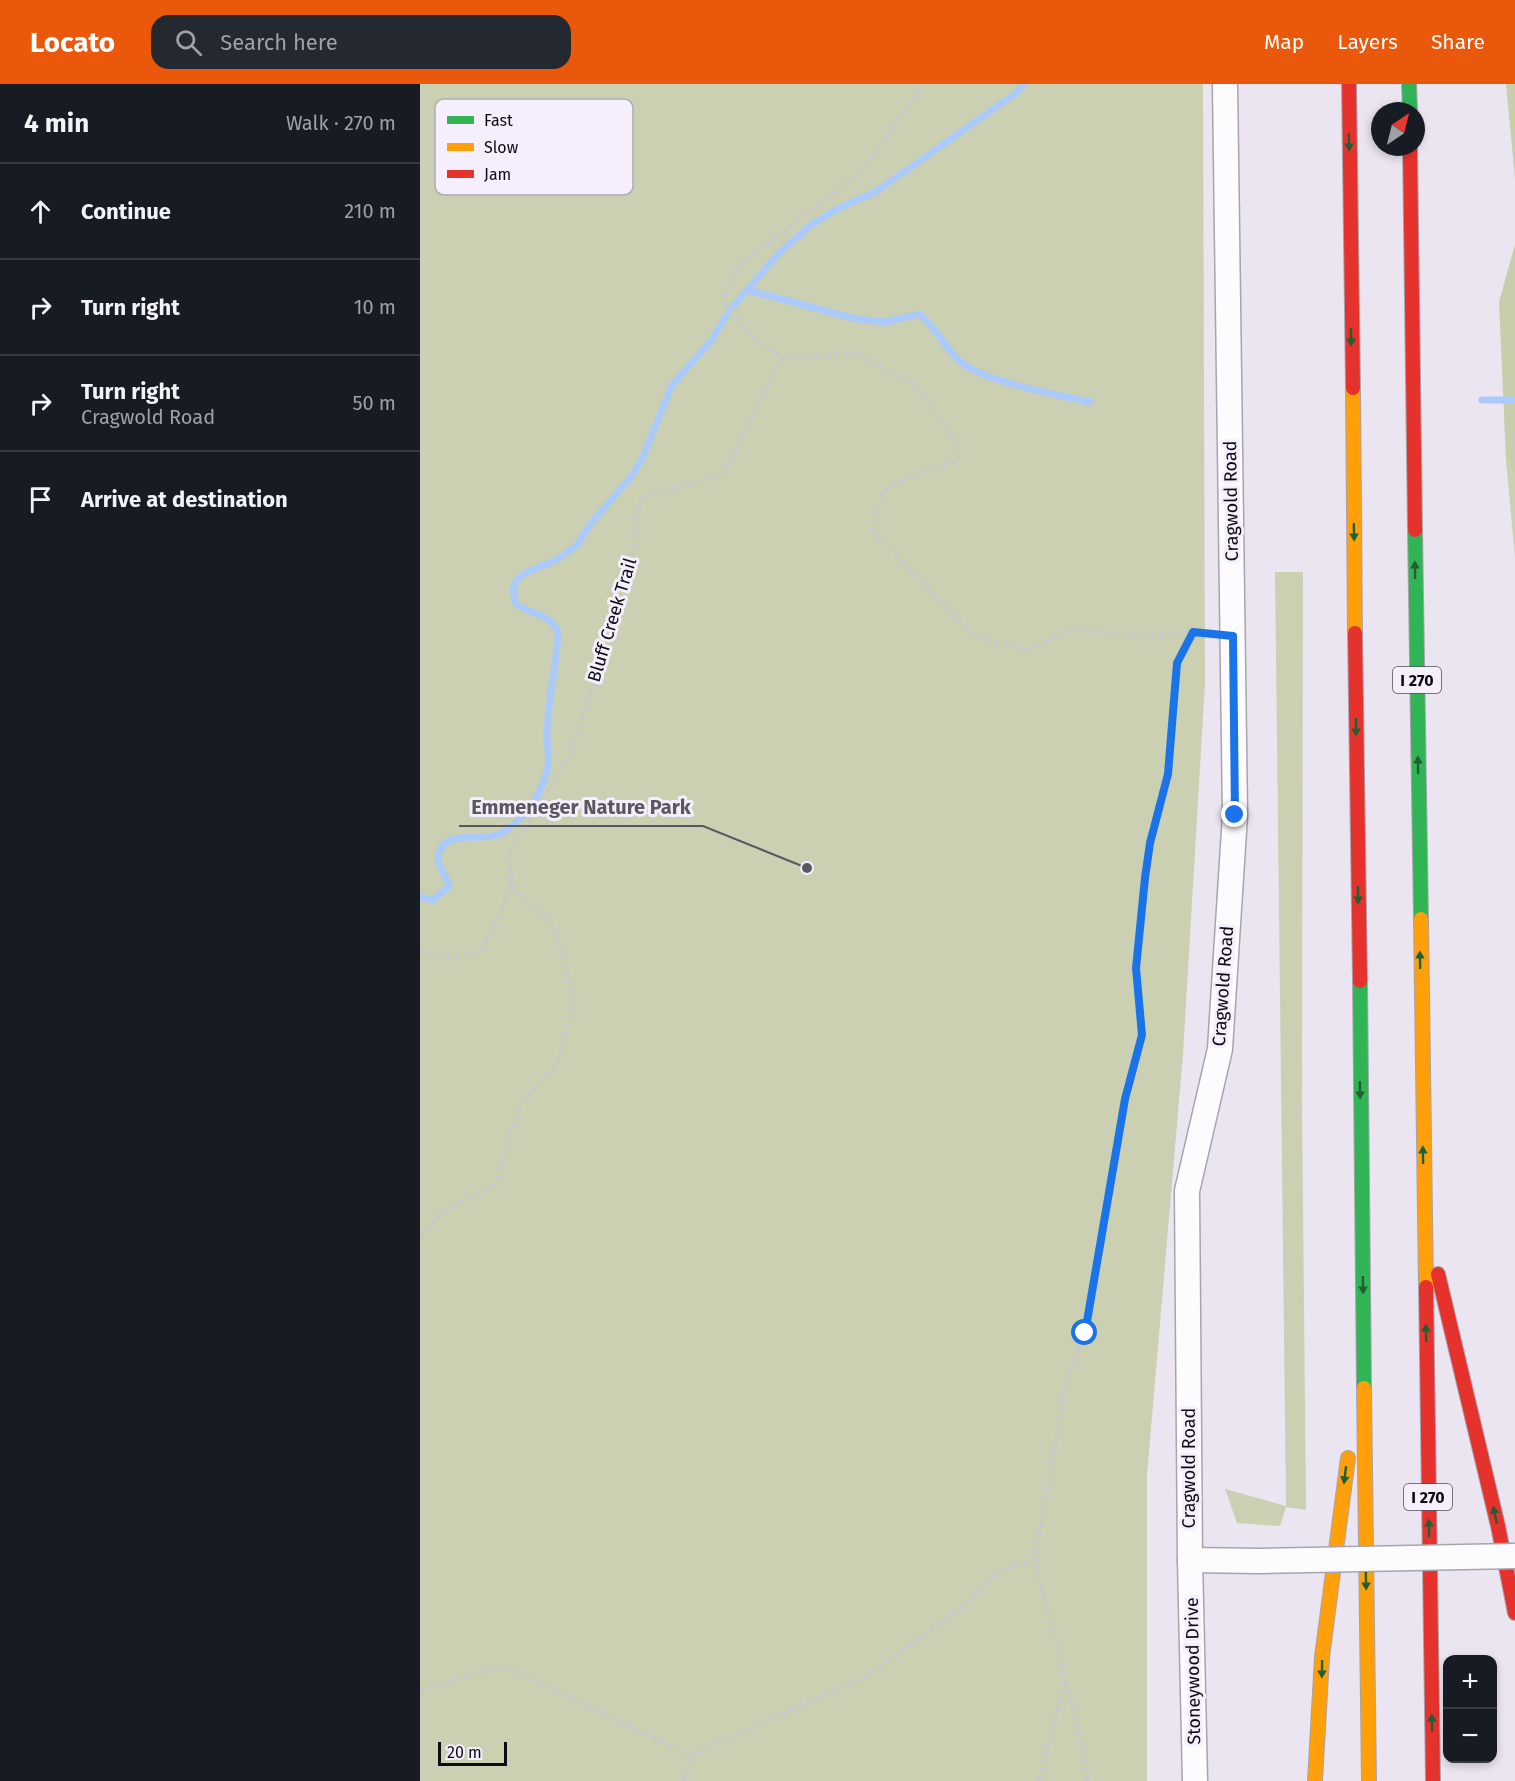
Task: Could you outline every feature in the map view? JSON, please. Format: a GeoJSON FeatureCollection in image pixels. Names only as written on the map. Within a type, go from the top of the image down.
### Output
{"type":"FeatureCollection","features":[{"type":"Feature","properties":{"kind":"highway"},"geometry":{"type":"LineString","coordinates":[[1349,84],[1369,1781]]}},
{"type":"Feature","properties":{"kind":"highway"},"geometry":{"type":"LineString","coordinates":[[1409,84],[1410,102]]}},
{"type":"Feature","properties":{"kind":"highway","name":"I 270"},"geometry":{"type":"LineString","coordinates":[[1410,156],[1433,1781]]}},
{"type":"Feature","properties":{"kind":"highway"},"geometry":{"type":"LineString","coordinates":[[1424,1214],[1498,1526],[1515,1613]]}},
{"type":"Feature","properties":{"kind":"highway"},"geometry":{"type":"LineString","coordinates":[[1315,1781],[1322,1657],[1363,1334]]}},
{"type":"Feature","properties":{"kind":"street","name":"Cragwold Road"},"geometry":{"type":"LineString","coordinates":[[1190,1560],[1187,1191],[1220,1049],[1235,815],[1225,84]]}},
{"type":"Feature","properties":{"kind":"street"},"geometry":{"type":"LineString","coordinates":[[1190,1560],[1259,1561],[1515,1556]]}},
{"type":"Feature","properties":{"kind":"street","name":"Stoneywood Drive"},"geometry":{"type":"LineString","coordinates":[[1190,1560],[1195,1781]]}},
{"type":"Feature","properties":{"kind":"path"},"geometry":{"type":"LineString","coordinates":[[924,84],[862,171],[738,266],[725,292],[725,304],[756,341],[782,358],[854,353],[914,384],[960,445],[959,460],[928,469],[883,491],[872,530],[974,636],[1028,651],[1072,629],[1155,637],[1193,632],[1233,636]]}},
{"type":"Feature","properties":{"kind":"path","name":"Bluff Creek Trail"},"geometry":{"type":"LineString","coordinates":[[420,1238],[440,1214],[495,1185],[521,1103],[558,1062],[575,1000],[554,925],[514,891],[507,855],[569,757],[631,568],[641,498],[723,474],[782,358]]}},
{"type":"Feature","properties":{"kind":"path"},"geometry":{"type":"LineString","coordinates":[[1087,1781],[1083,1748],[1065,1683],[1037,1561],[1066,1383],[1085,1333],[1125,1099],[1142,1035],[1136,968],[1145,878],[1150,843],[1168,774],[1177,663],[1193,632]]}},
{"type":"Feature","properties":{"kind":"path"},"geometry":{"type":"LineString","coordinates":[[420,951],[448,958],[481,951],[501,914],[512,878]]}},
{"type":"Feature","properties":{"kind":"path"},"geometry":{"type":"LineString","coordinates":[[684,1781],[691,1756],[871,1674],[969,1602],[997,1572],[1037,1561]]}},
{"type":"Feature","properties":{"kind":"path"},"geometry":{"type":"LineString","coordinates":[[420,1690],[504,1666],[691,1756]]}},
{"type":"Feature","properties":{"kind":"path"},"geometry":{"type":"LineString","coordinates":[[1039,1781],[1065,1683]]}},
{"type":"Feature","properties":{"kind":"green space"},"geometry":{"type":"Polygon","coordinates":[[[420,84],[1203,84],[1205,683],[1183,1054],[1147,1475],[1147,1781],[420,1781],[420,84]]]}},
{"type":"Feature","properties":{"kind":"green space"},"geometry":{"type":"Polygon","coordinates":[[[1506,84],[1515,84],[1515,179],[1506,84]]]}},
{"type":"Feature","properties":{"kind":"green space"},"geometry":{"type":"Polygon","coordinates":[[[1515,244],[1515,478],[1506,460],[1499,302],[1515,244]]]}},
{"type":"Feature","properties":{"kind":"green space"},"geometry":{"type":"Polygon","coordinates":[[[1506,460],[1515,478],[1515,558],[1506,460]]]}},
{"type":"Feature","properties":{"kind":"green space"},"geometry":{"type":"Polygon","coordinates":[[[1275,572],[1303,572],[1302,1103],[1306,1510],[1286,1507],[1280,1526],[1237,1523],[1225,1489],[1286,1506],[1275,572]]]}},
{"type":"Feature","properties":{"kind":"waterway"},"geometry":{"type":"LineString","coordinates":[[420,897],[433,900],[449,886],[438,860],[445,843],[460,838],[498,835],[507,830],[533,803],[547,771],[548,722],[558,634],[551,622],[516,604],[513,589],[516,581],[525,573],[558,559],[576,546],[593,521],[631,477],[642,459],[672,385],[711,341],[730,310],[778,254],[811,225],[835,210],[877,191],[1016,93],[1024,84]]}},
{"type":"Feature","properties":{"kind":"waterway"},"geometry":{"type":"LineString","coordinates":[[747,290],[856,319],[886,322],[919,314],[956,357],[973,370],[1023,387],[1090,402]]}},
{"type":"Feature","properties":{"kind":"waterway"},"geometry":{"type":"LineString","coordinates":[[1482,400],[1515,400]]}},
{"type":"Feature","properties":{"kind":"traffic: fast"},"geometry":{"type":"LineString","coordinates":[[1409,84],[1410,102]]}},
{"type":"Feature","properties":{"kind":"traffic: fast"},"geometry":{"type":"LineString","coordinates":[[1415,530],[1421,919]]}},
{"type":"Feature","properties":{"kind":"traffic: fast"},"geometry":{"type":"LineString","coordinates":[[1360,981],[1364,1388]]}},
{"type":"Feature","properties":{"kind":"traffic: slow"},"geometry":{"type":"LineString","coordinates":[[1353,388],[1355,633]]}},
{"type":"Feature","properties":{"kind":"traffic: slow"},"geometry":{"type":"LineString","coordinates":[[1421,919],[1426,1287]]}},
{"type":"Feature","properties":{"kind":"traffic: slow"},"geometry":{"type":"LineString","coordinates":[[1364,1388],[1369,1781]]}},
{"type":"Feature","properties":{"kind":"traffic: slow"},"geometry":{"type":"LineString","coordinates":[[1315,1781],[1322,1657],[1348,1458]]}},
{"type":"Feature","properties":{"kind":"traffic: jam"},"geometry":{"type":"LineString","coordinates":[[1349,84],[1353,388]]}},
{"type":"Feature","properties":{"kind":"traffic: jam"},"geometry":{"type":"LineString","coordinates":[[1410,156],[1415,530]]}},
{"type":"Feature","properties":{"kind":"traffic: jam"},"geometry":{"type":"LineString","coordinates":[[1355,633],[1360,981]]}},
{"type":"Feature","properties":{"kind":"traffic: jam"},"geometry":{"type":"LineString","coordinates":[[1438,1274],[1498,1526],[1515,1613]]}},
{"type":"Feature","properties":{"kind":"traffic: jam"},"geometry":{"type":"LineString","coordinates":[[1426,1287],[1433,1781]]}},
{"type":"Feature","properties":{"kind":"place","name":"Emmeneger Nature Park"},"geometry":{"type":"Point","coordinates":[807,868]}},
{"type":"Feature","properties":{"kind":"route"},"geometry":{"type":"LineString","coordinates":[[1085,1333],[1125,1099],[1142,1035],[1136,968],[1150,843],[1168,774],[1177,663],[1193,632],[1233,636],[1235,815]]}}]}
